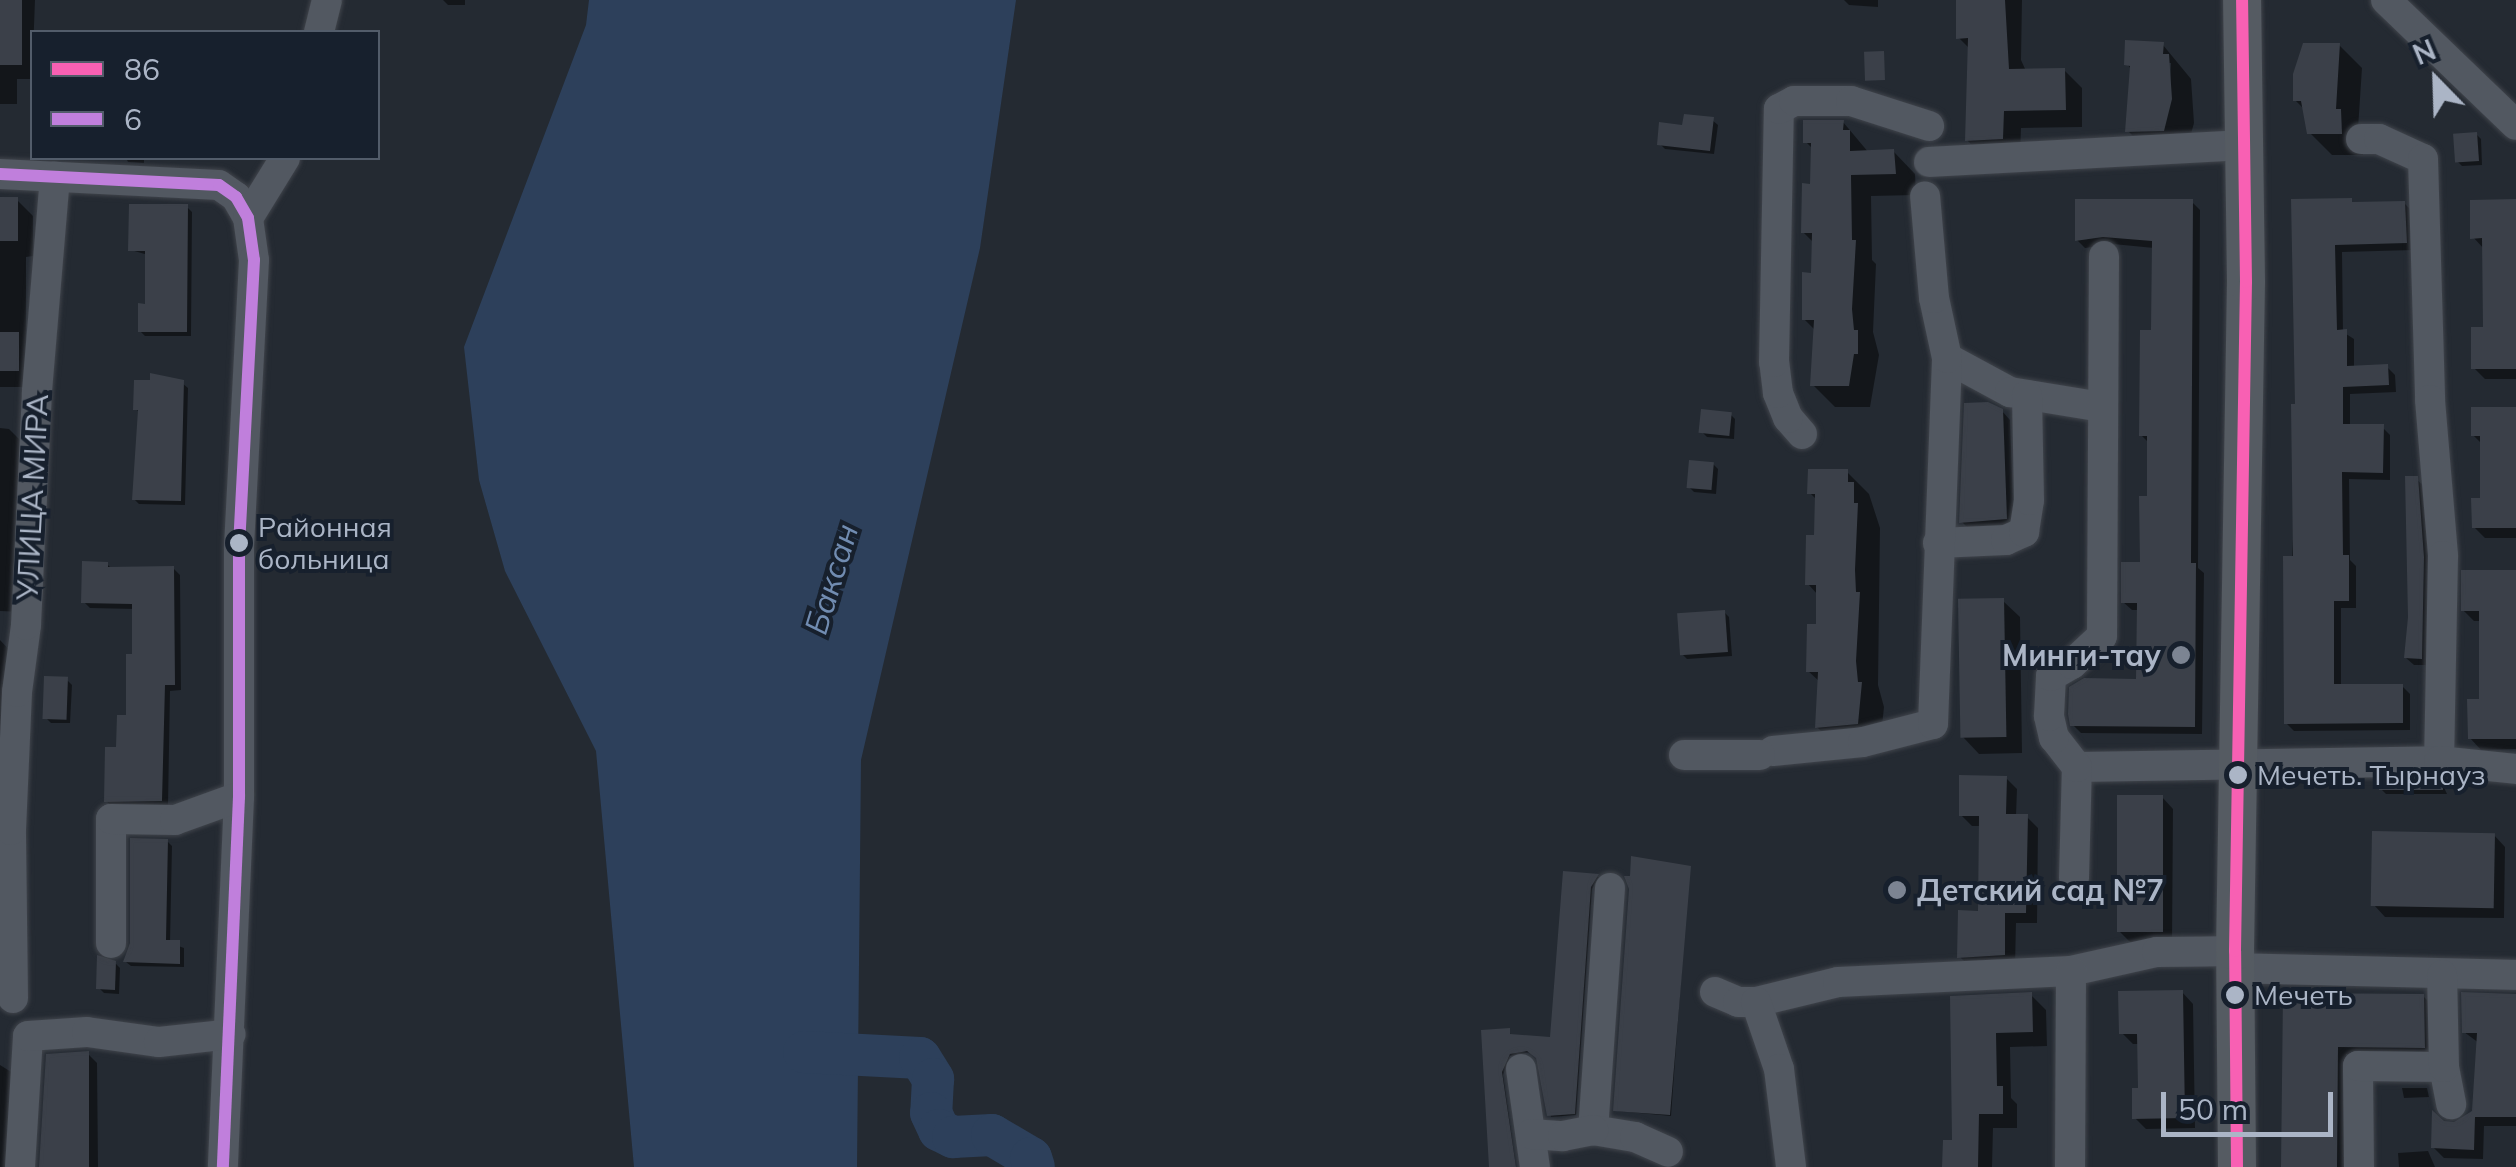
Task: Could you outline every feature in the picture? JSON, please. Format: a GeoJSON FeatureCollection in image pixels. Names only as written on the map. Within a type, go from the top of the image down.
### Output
{"type":"FeatureCollection","features":[{"type":"Feature","properties":{"kind":"main road"},"geometry":{"type":"LineString","coordinates":[[2237,1167],[2242,0]]}},
{"type":"Feature","properties":{"kind":"street"},"geometry":{"type":"LineString","coordinates":[[319,30],[327,0]]}},
{"type":"Feature","properties":{"kind":"street"},"geometry":{"type":"LineString","coordinates":[[2386,0],[2512,115]]}},
{"type":"Feature","properties":{"kind":"street"},"geometry":{"type":"LineString","coordinates":[[1802,434],[1788,418],[1778,393],[1774,362],[1779,109],[1794,101],[1851,101],[1929,126]]}},
{"type":"Feature","properties":{"kind":"street"},"geometry":{"type":"LineString","coordinates":[[2361,139],[2379,139],[2423,159],[2430,400],[2443,556],[2439,761]]}},
{"type":"Feature","properties":{"kind":"street"},"geometry":{"type":"LineString","coordinates":[[1929,162],[2244,145]]}},
{"type":"Feature","properties":{"kind":"street"},"geometry":{"type":"LineString","coordinates":[[248,218],[284,160]]}},
{"type":"Feature","properties":{"kind":"street"},"geometry":{"type":"LineString","coordinates":[[0,174],[219,184],[236,197],[248,218],[254,260],[239,549],[238,797],[223,1167]]}},
{"type":"Feature","properties":{"kind":"street","name":"УЛИЦА МИРА"},"geometry":{"type":"LineString","coordinates":[[13,998],[11,830],[16,692],[13,624],[55,176]]}},
{"type":"Feature","properties":{"kind":"street"},"geometry":{"type":"LineString","coordinates":[[1684,756],[1766,753],[1864,742],[1933,724],[1947,358],[1934,298],[1925,196]]}},
{"type":"Feature","properties":{"kind":"street"},"geometry":{"type":"LineString","coordinates":[[2074,878],[2077,767],[2054,738],[2048,716],[2051,676],[2102,636],[2104,256]]}},
{"type":"Feature","properties":{"kind":"street"},"geometry":{"type":"LineString","coordinates":[[1947,358],[1984,381],[2027,395],[2102,406]]}},
{"type":"Feature","properties":{"kind":"street"},"geometry":{"type":"LineString","coordinates":[[1938,543],[2006,540],[2024,532],[2029,500],[2027,395]]}},
{"type":"Feature","properties":{"kind":"street"},"geometry":{"type":"LineString","coordinates":[[2077,767],[2237,761],[2439,761],[2516,769]]}},
{"type":"Feature","properties":{"kind":"street"},"geometry":{"type":"LineString","coordinates":[[111,943],[111,820],[175,820],[238,797]]}},
{"type":"Feature","properties":{"kind":"street"},"geometry":{"type":"LineString","coordinates":[[1593,1130],[1610,888]]}},
{"type":"Feature","properties":{"kind":"street"},"geometry":{"type":"LineString","coordinates":[[1714,992],[1738,1002],[1756,1002],[1838,982],[2071,971],[2157,952],[2442,975],[2516,975]]}},
{"type":"Feature","properties":{"kind":"street"},"geometry":{"type":"LineString","coordinates":[[2070,1167],[2071,971]]}},
{"type":"Feature","properties":{"kind":"street"},"geometry":{"type":"LineString","coordinates":[[2442,975],[2444,1067],[2451,1104]]}},
{"type":"Feature","properties":{"kind":"street"},"geometry":{"type":"LineString","coordinates":[[1756,1002],[1779,1069],[1791,1167]]}},
{"type":"Feature","properties":{"kind":"street"},"geometry":{"type":"LineString","coordinates":[[20,1167],[28,1036],[87,1032],[159,1042],[230,1034]]}},
{"type":"Feature","properties":{"kind":"street"},"geometry":{"type":"LineString","coordinates":[[2359,1167],[2358,1066],[2444,1067]]}},
{"type":"Feature","properties":{"kind":"street"},"geometry":{"type":"LineString","coordinates":[[1521,1069],[1535,1167]]}},
{"type":"Feature","properties":{"kind":"street"},"geometry":{"type":"LineString","coordinates":[[1531,1134],[1563,1136],[1593,1130],[1635,1136],[1668,1152]]}},
{"type":"Feature","properties":{"kind":"water","name":"Баксан"},"geometry":{"type":"Polygon","coordinates":[[[589,0],[1016,0],[980,248],[861,760],[857,1167],[634,1167],[596,751],[505,571],[479,480],[464,347],[586,25],[589,0]]]}},
{"type":"Feature","properties":{"kind":"building"},"geometry":{"type":"Polygon","coordinates":[[[0,0],[22,0],[22,65],[0,65],[0,0]]]}},
{"type":"Feature","properties":{"kind":"building"},"geometry":{"type":"Polygon","coordinates":[[[1956,0],[2005,0],[2009,69],[2065,68],[2066,110],[2004,111],[2003,139],[1965,141],[1968,38],[1956,39],[1956,0]]]}},
{"type":"Feature","properties":{"kind":"building"},"geometry":{"type":"Polygon","coordinates":[[[2125,40],[2164,42],[2163,54],[2169,54],[2172,99],[2164,131],[2125,132],[2130,66],[2124,65],[2125,40]]]}},
{"type":"Feature","properties":{"kind":"building"},"geometry":{"type":"Polygon","coordinates":[[[2303,43],[2340,43],[2336,109],[2341,109],[2342,134],[2307,134],[2301,101],[2293,101],[2293,74],[2303,43]]]}},
{"type":"Feature","properties":{"kind":"building"},"geometry":{"type":"Polygon","coordinates":[[[1884,51],[1885,80],[1865,81],[1864,52],[1884,51]]]}},
{"type":"Feature","properties":{"kind":"building"},"geometry":{"type":"Polygon","coordinates":[[[1684,114],[1714,117],[1710,151],[1657,145],[1659,122],[1682,125],[1684,114]]]}},
{"type":"Feature","properties":{"kind":"building"},"geometry":{"type":"Polygon","coordinates":[[[1803,120],[1844,120],[1843,130],[1850,130],[1850,151],[1894,149],[1896,174],[1851,175],[1852,240],[1856,240],[1852,309],[1854,330],[1858,330],[1858,354],[1854,354],[1849,386],[1810,386],[1814,320],[1802,320],[1802,272],[1811,273],[1812,233],[1801,233],[1802,183],[1810,184],[1811,143],[1803,143],[1803,120]]]}},
{"type":"Feature","properties":{"kind":"building"},"geometry":{"type":"Polygon","coordinates":[[[2477,132],[2479,161],[2455,163],[2453,134],[2477,132]]]}},
{"type":"Feature","properties":{"kind":"building"},"geometry":{"type":"Polygon","coordinates":[[[0,197],[18,197],[18,241],[0,241],[0,197]]]}},
{"type":"Feature","properties":{"kind":"building"},"geometry":{"type":"Polygon","coordinates":[[[2352,198],[2352,202],[2405,201],[2407,243],[2335,245],[2337,330],[2347,329],[2347,366],[2388,364],[2389,385],[2343,387],[2343,424],[2384,424],[2383,473],[2342,472],[2343,555],[2349,555],[2349,601],[2334,601],[2334,684],[2403,684],[2403,723],[2284,724],[2283,556],[2293,556],[2291,199],[2352,198]]]}},
{"type":"Feature","properties":{"kind":"building"},"geometry":{"type":"Polygon","coordinates":[[[2075,199],[2193,199],[2191,563],[2196,563],[2195,727],[2070,726],[2069,687],[2084,678],[2136,679],[2137,603],[2121,603],[2121,562],[2140,562],[2139,496],[2147,496],[2147,436],[2139,436],[2140,330],[2151,330],[2152,241],[2103,237],[2075,241],[2075,199]]]}},
{"type":"Feature","properties":{"kind":"building"},"geometry":{"type":"Polygon","coordinates":[[[2516,199],[2516,369],[2471,369],[2471,327],[2483,327],[2482,238],[2470,239],[2470,200],[2516,199]]]}},
{"type":"Feature","properties":{"kind":"building"},"geometry":{"type":"Polygon","coordinates":[[[129,204],[188,204],[187,332],[138,332],[138,303],[145,304],[145,251],[128,251],[129,204]]]}},
{"type":"Feature","properties":{"kind":"building"},"geometry":{"type":"Polygon","coordinates":[[[0,332],[19,332],[19,371],[0,371],[0,332]]]}},
{"type":"Feature","properties":{"kind":"building"},"geometry":{"type":"Polygon","coordinates":[[[150,373],[184,380],[181,501],[132,500],[138,410],[133,410],[134,380],[150,380],[150,373]]]}},
{"type":"Feature","properties":{"kind":"building"},"geometry":{"type":"Polygon","coordinates":[[[1988,402],[2003,409],[2007,519],[1959,523],[1964,403],[1988,402]]]}},
{"type":"Feature","properties":{"kind":"building"},"geometry":{"type":"Polygon","coordinates":[[[2471,407],[2516,407],[2516,528],[2472,528],[2471,498],[2480,498],[2480,436],[2471,436],[2471,407]]]}},
{"type":"Feature","properties":{"kind":"building"},"geometry":{"type":"Polygon","coordinates":[[[1701,409],[1732,412],[1729,436],[1698,433],[1701,409]]]}},
{"type":"Feature","properties":{"kind":"building"},"geometry":{"type":"Polygon","coordinates":[[[1689,460],[1714,462],[1711,490],[1687,488],[1689,460]]]}},
{"type":"Feature","properties":{"kind":"building"},"geometry":{"type":"Polygon","coordinates":[[[1808,469],[1848,469],[1848,482],[1854,482],[1854,503],[1858,503],[1856,592],[1860,592],[1856,661],[1858,682],[1862,682],[1858,724],[1815,728],[1818,672],[1806,672],[1807,624],[1816,624],[1816,585],[1805,585],[1806,535],[1814,535],[1815,494],[1807,494],[1808,469]]]}},
{"type":"Feature","properties":{"kind":"building"},"geometry":{"type":"Polygon","coordinates":[[[2405,476],[2418,476],[2424,557],[2422,659],[2404,658],[2408,617],[2405,476]]]}},
{"type":"Feature","properties":{"kind":"building"},"geometry":{"type":"Polygon","coordinates":[[[82,561],[108,562],[108,567],[174,566],[175,685],[165,685],[162,801],[104,802],[105,747],[116,747],[117,715],[126,715],[126,654],[132,654],[132,604],[81,603],[82,561]]]}},
{"type":"Feature","properties":{"kind":"building"},"geometry":{"type":"Polygon","coordinates":[[[2461,570],[2516,570],[2516,739],[2468,739],[2467,699],[2479,699],[2479,611],[2461,611],[2461,570]]]}},
{"type":"Feature","properties":{"kind":"building"},"geometry":{"type":"Polygon","coordinates":[[[2004,598],[2006,737],[1960,738],[1958,599],[2004,598]]]}},
{"type":"Feature","properties":{"kind":"building"},"geometry":{"type":"Polygon","coordinates":[[[1725,610],[1728,652],[1680,655],[1677,613],[1725,610]]]}},
{"type":"Feature","properties":{"kind":"building"},"geometry":{"type":"Polygon","coordinates":[[[44,676],[68,677],[66,720],[42,719],[44,676]]]}},
{"type":"Feature","properties":{"kind":"building"},"geometry":{"type":"Polygon","coordinates":[[[1959,775],[2007,776],[2006,814],[2028,814],[2026,913],[2005,913],[2005,955],[1957,958],[1958,910],[1978,911],[1979,816],[1959,816],[1959,775]]]}},
{"type":"Feature","properties":{"kind":"building"},"geometry":{"type":"Polygon","coordinates":[[[2379,780],[2443,780],[2443,790],[2379,790],[2379,780]]]}},
{"type":"Feature","properties":{"kind":"building"},"geometry":{"type":"Polygon","coordinates":[[[2117,795],[2163,795],[2163,932],[2117,932],[2117,795]]]}},
{"type":"Feature","properties":{"kind":"building"},"geometry":{"type":"Polygon","coordinates":[[[2372,831],[2495,833],[2494,908],[2371,906],[2372,831]]]}},
{"type":"Feature","properties":{"kind":"building"},"geometry":{"type":"Polygon","coordinates":[[[130,838],[168,839],[166,940],[180,940],[180,964],[123,962],[130,943],[130,838]]]}},
{"type":"Feature","properties":{"kind":"building"},"geometry":{"type":"Polygon","coordinates":[[[1631,856],[1691,866],[1670,1115],[1613,1111],[1629,889],[1624,876],[1630,876],[1631,856]]]}},
{"type":"Feature","properties":{"kind":"building"},"geometry":{"type":"Polygon","coordinates":[[[1563,871],[1599,874],[1591,887],[1575,1114],[1547,1116],[1536,1058],[1527,1051],[1510,1054],[1502,1072],[1516,1167],[1489,1167],[1481,1030],[1510,1028],[1510,1034],[1550,1037],[1563,871]]]}},
{"type":"Feature","properties":{"kind":"building"},"geometry":{"type":"Polygon","coordinates":[[[97,955],[116,961],[115,990],[96,989],[97,955]]]}},
{"type":"Feature","properties":{"kind":"building"},"geometry":{"type":"Polygon","coordinates":[[[2183,990],[2185,1118],[2132,1119],[2132,1088],[2138,1088],[2137,1034],[2119,1034],[2118,991],[2183,990]]]}},
{"type":"Feature","properties":{"kind":"building"},"geometry":{"type":"Polygon","coordinates":[[[2032,992],[2033,1032],[1996,1033],[1997,1086],[2003,1086],[2003,1114],[1979,1114],[1978,1167],[1942,1167],[1943,1140],[1952,1140],[1950,996],[2032,992]]]}},
{"type":"Feature","properties":{"kind":"building"},"geometry":{"type":"Polygon","coordinates":[[[2461,992],[2516,994],[2516,1117],[2475,1117],[2474,1150],[2431,1148],[2432,1110],[2444,1121],[2454,1122],[2472,1111],[2477,1033],[2462,1033],[2461,992]]]}},
{"type":"Feature","properties":{"kind":"building"},"geometry":{"type":"Polygon","coordinates":[[[2283,993],[2424,994],[2425,1048],[2338,1047],[2337,1167],[2281,1167],[2283,993]]]}},
{"type":"Feature","properties":{"kind":"building"},"geometry":{"type":"Polygon","coordinates":[[[89,1051],[89,1167],[39,1167],[46,1054],[89,1051]]]}},
{"type":"Feature","properties":{"kind":"waterway"},"geometry":{"type":"LineString","coordinates":[[804,1052],[920,1058],[933,1079],[931,1113],[939,1130],[953,1137],[992,1135],[1031,1158],[1034,1167]]}},
{"type":"Feature","properties":{"kind":"transit line","name":"86"},"geometry":{"type":"LineString","coordinates":[[2237,1167],[2235,951],[2246,282],[2242,0]]}},
{"type":"Feature","properties":{"kind":"transit line","name":"6"},"geometry":{"type":"LineString","coordinates":[[0,174],[219,185],[236,197],[248,218],[254,260],[239,549],[239,797],[223,1167]]}},
{"type":"Feature","properties":{"kind":"place","name":"Районная больница"},"geometry":{"type":"Point","coordinates":[239,543]}},
{"type":"Feature","properties":{"kind":"place","name":"Минги-тау"},"geometry":{"type":"Point","coordinates":[2181,655]}},
{"type":"Feature","properties":{"kind":"place","name":"Мечеть. Тырнауз"},"geometry":{"type":"Point","coordinates":[2238,775]}},
{"type":"Feature","properties":{"kind":"place","name":"Детский сад №7"},"geometry":{"type":"Point","coordinates":[1897,890]}},
{"type":"Feature","properties":{"kind":"place","name":"Мечеть"},"geometry":{"type":"Point","coordinates":[2235,995]}}]}
